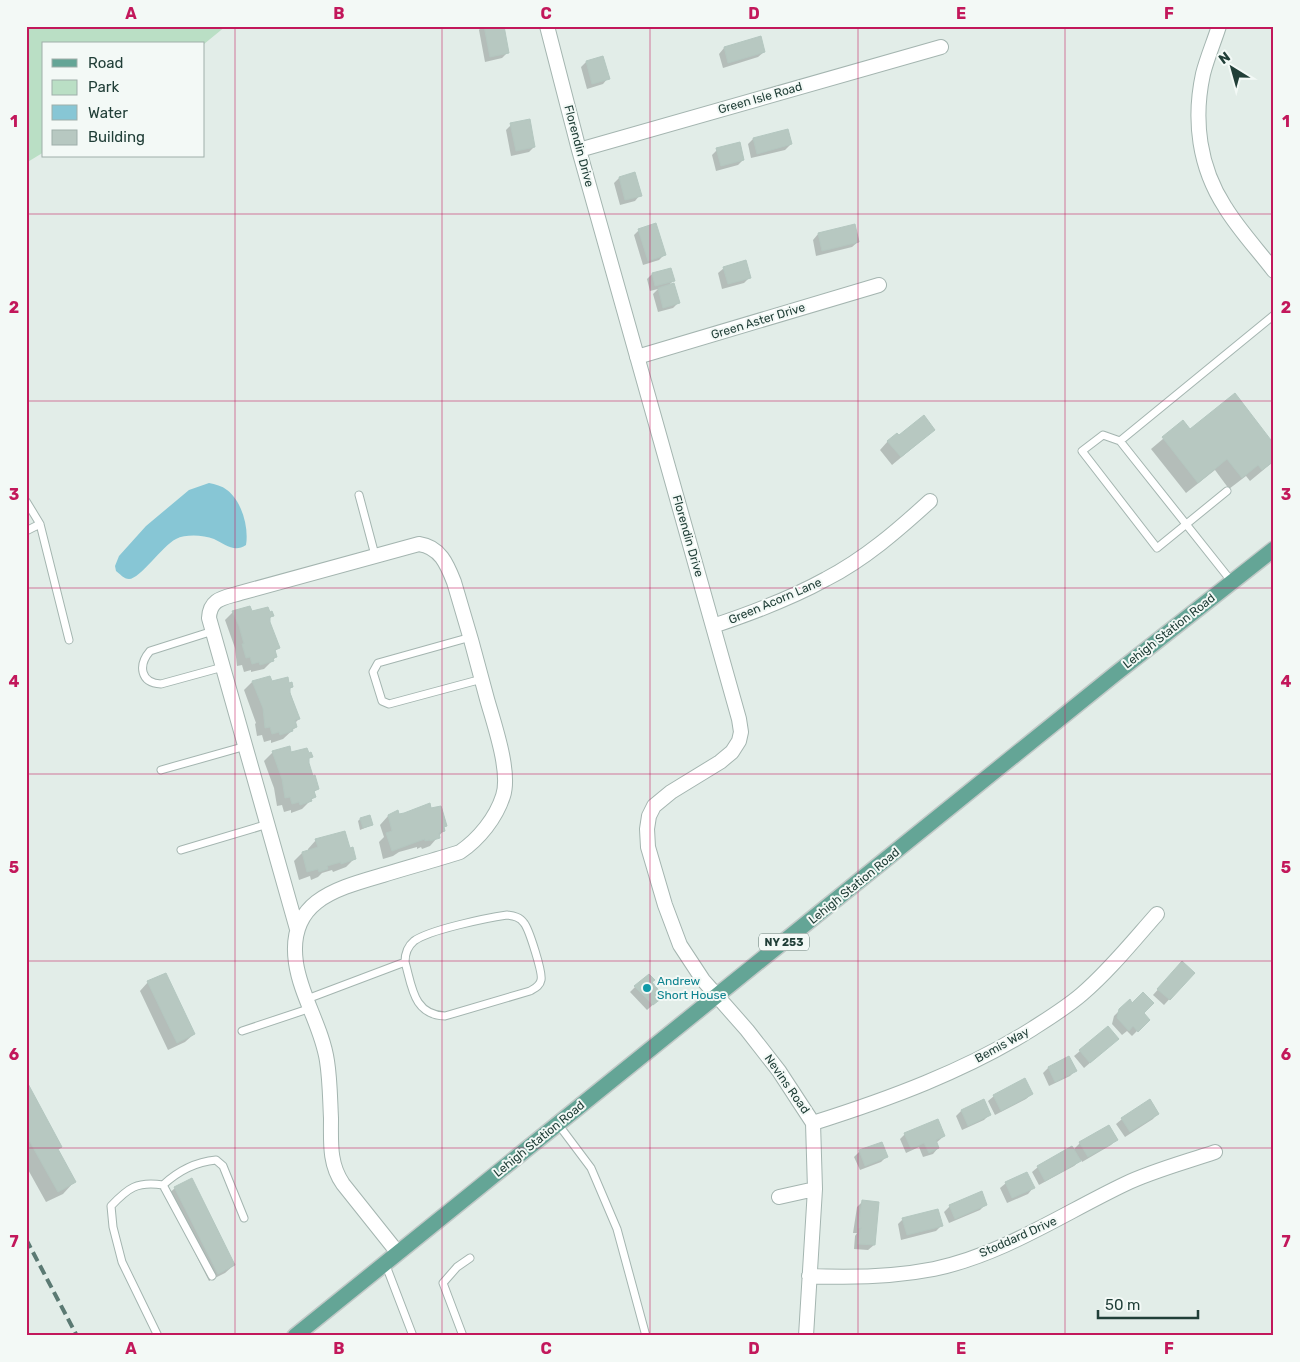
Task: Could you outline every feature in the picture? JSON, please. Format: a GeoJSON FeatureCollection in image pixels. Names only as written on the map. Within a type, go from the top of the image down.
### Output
{"type":"FeatureCollection","features":[{"type":"Feature","properties":{"kind":"main road","name":"Lehigh Station Road"},"geometry":{"type":"LineString","coordinates":[[295,1336],[1114,675],[1274,549]]}},
{"type":"Feature","properties":{"kind":"street","name":"Florendin Drive"},"geometry":{"type":"LineString","coordinates":[[547,26],[579,150],[739,719],[741,732],[739,741],[732,752],[720,762],[671,792],[658,803],[649,816],[647,829],[648,847],[664,905],[680,945],[703,980],[718,995]]}},
{"type":"Feature","properties":{"kind":"street"},"geometry":{"type":"LineString","coordinates":[[1219,26],[1204,72],[1200,93],[1198,130],[1202,151],[1210,176],[1225,208],[1274,271]]}},
{"type":"Feature","properties":{"kind":"street","name":"Green Isle Road"},"geometry":{"type":"LineString","coordinates":[[579,150],[941,47]]}},
{"type":"Feature","properties":{"kind":"street","name":"Green Aster Drive"},"geometry":{"type":"LineString","coordinates":[[637,357],[879,285]]}},
{"type":"Feature","properties":{"kind":"street","name":"Green Acorn Lane"},"geometry":{"type":"LineString","coordinates":[[714,626],[793,596],[828,579],[890,536],[930,501]]}},
{"type":"Feature","properties":{"kind":"street"},"geometry":{"type":"LineString","coordinates":[[297,929],[304,915],[312,906],[322,897],[334,891],[460,852],[475,842],[482,833],[503,796],[505,782],[501,750],[471,637],[447,563],[440,555],[426,545],[418,544],[375,555],[216,601],[210,611],[213,631],[297,929],[296,964],[322,1040],[329,1072],[330,1145],[337,1176],[398,1253]]}},
{"type":"Feature","properties":{"kind":"street","name":"Bemis Way"},"geometry":{"type":"LineString","coordinates":[[813,1123],[906,1091],[964,1066],[1011,1042],[1052,1017],[1081,995],[1108,970],[1157,914]]}},
{"type":"Feature","properties":{"kind":"street","name":"Nevins Road"},"geometry":{"type":"LineString","coordinates":[[718,995],[779,1071],[813,1123],[815,1188],[806,1336]]}},
{"type":"Feature","properties":{"kind":"street","name":"Stoddard Drive"},"geometry":{"type":"LineString","coordinates":[[809,1276],[872,1277],[936,1268],[964,1260],[997,1249],[1031,1234],[1127,1183],[1215,1152]]}},
{"type":"Feature","properties":{"kind":"street"},"geometry":{"type":"LineString","coordinates":[[779,1197],[815,1188]]}},
{"type":"Feature","properties":{"kind":"lane"},"geometry":{"type":"LineString","coordinates":[[1120,441],[1274,315]]}},
{"type":"Feature","properties":{"kind":"lane"},"geometry":{"type":"LineString","coordinates":[[1227,491],[1186,524],[1157,548],[1082,452],[1103,435],[1120,441],[1186,524],[1232,582]]}},
{"type":"Feature","properties":{"kind":"lane"},"geometry":{"type":"LineString","coordinates":[[359,495],[375,555]]}},
{"type":"Feature","properties":{"kind":"lane"},"geometry":{"type":"LineString","coordinates":[[26,501],[40,524],[69,640]]}},
{"type":"Feature","properties":{"kind":"lane"},"geometry":{"type":"LineString","coordinates":[[26,531],[40,524]]}},
{"type":"Feature","properties":{"kind":"lane"},"geometry":{"type":"LineString","coordinates":[[213,631],[150,651],[144,657],[142,664],[143,672],[153,684],[161,684],[223,667]]}},
{"type":"Feature","properties":{"kind":"lane"},"geometry":{"type":"LineString","coordinates":[[471,637],[378,662],[373,672],[382,701],[389,704],[482,679]]}},
{"type":"Feature","properties":{"kind":"lane"},"geometry":{"type":"LineString","coordinates":[[161,770],[246,746]]}},
{"type":"Feature","properties":{"kind":"lane"},"geometry":{"type":"LineString","coordinates":[[181,850],[268,824]]}},
{"type":"Feature","properties":{"kind":"lane"},"geometry":{"type":"LineString","coordinates":[[507,915],[517,916],[526,924],[542,979],[538,987],[530,991],[445,1016],[437,1016],[421,1007],[416,999],[406,962],[405,956],[408,948],[412,942],[420,938],[486,918],[507,915]]}},
{"type":"Feature","properties":{"kind":"lane"},"geometry":{"type":"LineString","coordinates":[[242,1031],[406,962]]}},
{"type":"Feature","properties":{"kind":"lane"},"geometry":{"type":"LineString","coordinates":[[558,1124],[591,1168],[617,1229],[646,1336]]}},
{"type":"Feature","properties":{"kind":"lane"},"geometry":{"type":"LineString","coordinates":[[163,1185],[176,1173],[206,1161],[216,1160],[223,1166],[244,1218]]}},
{"type":"Feature","properties":{"kind":"lane"},"geometry":{"type":"LineString","coordinates":[[158,1336],[122,1262],[113,1227],[111,1206],[126,1190],[147,1182],[163,1185]]}},
{"type":"Feature","properties":{"kind":"lane"},"geometry":{"type":"LineString","coordinates":[[163,1185],[212,1276]]}},
{"type":"Feature","properties":{"kind":"lane"},"geometry":{"type":"LineString","coordinates":[[463,1336],[443,1284],[457,1267],[470,1258]]}},
{"type":"Feature","properties":{"kind":"lane"},"geometry":{"type":"LineString","coordinates":[[385,1262],[413,1336]]}},
{"type":"Feature","properties":{"kind":"green space"},"geometry":{"type":"Polygon","coordinates":[[[26,26],[226,26],[205,43],[42,42],[42,153],[26,163],[26,26]]]}},
{"type":"Feature","properties":{"kind":"water"},"geometry":{"type":"Polygon","coordinates":[[[209,483],[225,489],[237,501],[245,523],[246,545],[234,548],[210,538],[185,536],[170,543],[134,578],[125,578],[116,571],[115,566],[119,556],[146,526],[189,490],[209,483]]]}},
{"type":"Feature","properties":{"kind":"building"},"geometry":{"type":"Polygon","coordinates":[[[484,26],[504,26],[509,53],[490,57],[484,26]]]}},
{"type":"Feature","properties":{"kind":"building"},"geometry":{"type":"Polygon","coordinates":[[[761,36],[765,52],[728,63],[724,47],[761,36]]]}},
{"type":"Feature","properties":{"kind":"building"},"geometry":{"type":"Polygon","coordinates":[[[603,56],[610,79],[592,84],[586,61],[603,56]]]}},
{"type":"Feature","properties":{"kind":"building"},"geometry":{"type":"Polygon","coordinates":[[[530,119],[535,147],[516,151],[510,123],[530,119]]]}},
{"type":"Feature","properties":{"kind":"building"},"geometry":{"type":"Polygon","coordinates":[[[788,129],[792,144],[757,154],[753,138],[788,129]]]}},
{"type":"Feature","properties":{"kind":"building"},"geometry":{"type":"Polygon","coordinates":[[[740,142],[744,160],[721,166],[716,148],[740,142]]]}},
{"type":"Feature","properties":{"kind":"building"},"geometry":{"type":"Polygon","coordinates":[[[635,172],[642,196],[625,200],[619,177],[635,172]]]}},
{"type":"Feature","properties":{"kind":"building"},"geometry":{"type":"Polygon","coordinates":[[[656,223],[666,255],[648,261],[638,229],[656,223]]]}},
{"type":"Feature","properties":{"kind":"building"},"geometry":{"type":"Polygon","coordinates":[[[855,224],[859,242],[822,251],[818,233],[855,224]]]}},
{"type":"Feature","properties":{"kind":"building"},"geometry":{"type":"Polygon","coordinates":[[[746,260],[751,278],[728,284],[723,267],[746,260]]]}},
{"type":"Feature","properties":{"kind":"building"},"geometry":{"type":"Polygon","coordinates":[[[671,268],[675,281],[655,286],[652,273],[671,268]]]}},
{"type":"Feature","properties":{"kind":"building"},"geometry":{"type":"Polygon","coordinates":[[[674,283],[680,303],[663,308],[658,288],[674,283]]]}},
{"type":"Feature","properties":{"kind":"building"},"geometry":{"type":"Polygon","coordinates":[[[1235,393],[1274,444],[1274,461],[1262,470],[1258,465],[1242,478],[1227,459],[1198,483],[1162,437],[1183,420],[1190,429],[1235,393]]]}},
{"type":"Feature","properties":{"kind":"building"},"geometry":{"type":"Polygon","coordinates":[[[924,415],[935,430],[901,457],[887,441],[897,433],[899,435],[924,415]]]}},
{"type":"Feature","properties":{"kind":"building"},"geometry":{"type":"Polygon","coordinates":[[[250,606],[252,611],[268,607],[270,612],[272,611],[274,616],[270,617],[270,622],[280,648],[275,650],[277,657],[273,658],[274,661],[260,665],[259,662],[252,664],[250,657],[246,658],[239,626],[232,611],[250,606]]]}},
{"type":"Feature","properties":{"kind":"building"},"geometry":{"type":"Polygon","coordinates":[[[270,676],[272,681],[288,677],[289,683],[292,682],[293,687],[290,688],[290,693],[300,719],[295,720],[297,727],[292,729],[293,731],[280,735],[279,732],[272,734],[270,727],[265,728],[263,708],[252,681],[270,676]]]}},
{"type":"Feature","properties":{"kind":"building"},"geometry":{"type":"Polygon","coordinates":[[[290,746],[291,752],[307,748],[309,753],[311,752],[313,757],[309,758],[309,763],[319,789],[314,791],[316,797],[311,799],[312,801],[300,805],[299,802],[292,804],[290,797],[285,798],[282,779],[272,751],[290,746]]]}},
{"type":"Feature","properties":{"kind":"building"},"geometry":{"type":"Polygon","coordinates":[[[430,803],[431,808],[441,806],[447,826],[444,827],[445,831],[439,833],[440,838],[430,841],[425,841],[425,839],[392,851],[386,833],[392,831],[388,815],[398,810],[399,814],[404,813],[430,803]]]}},
{"type":"Feature","properties":{"kind":"building"},"geometry":{"type":"Polygon","coordinates":[[[370,815],[373,825],[363,828],[360,818],[370,815]]]}},
{"type":"Feature","properties":{"kind":"building"},"geometry":{"type":"Polygon","coordinates":[[[345,831],[350,848],[353,847],[356,859],[327,866],[328,869],[319,872],[318,869],[307,872],[302,852],[318,847],[315,839],[345,831]]]}},
{"type":"Feature","properties":{"kind":"building"},"geometry":{"type":"Polygon","coordinates":[[[1182,961],[1195,973],[1170,1000],[1157,989],[1182,961]]]}},
{"type":"Feature","properties":{"kind":"building"},"geometry":{"type":"Polygon","coordinates":[[[166,973],[195,1034],[177,1043],[147,981],[166,973]]]}},
{"type":"Feature","properties":{"kind":"building","name":"Andrew Short House"},"geometry":{"type":"Polygon","coordinates":[[[649,974],[655,980],[652,982],[661,993],[659,995],[662,998],[653,1005],[634,986],[649,974]]]}},
{"type":"Feature","properties":{"kind":"building"},"geometry":{"type":"Polygon","coordinates":[[[1143,992],[1154,1003],[1144,1013],[1150,1020],[1138,1032],[1133,1026],[1129,1031],[1117,1018],[1119,1009],[1130,999],[1132,1003],[1143,992]]]}},
{"type":"Feature","properties":{"kind":"building"},"geometry":{"type":"Polygon","coordinates":[[[1108,1026],[1119,1039],[1090,1063],[1079,1050],[1108,1026]]]}},
{"type":"Feature","properties":{"kind":"building"},"geometry":{"type":"Polygon","coordinates":[[[1069,1056],[1077,1071],[1055,1082],[1048,1067],[1069,1056]]]}},
{"type":"Feature","properties":{"kind":"building"},"geometry":{"type":"Polygon","coordinates":[[[1025,1078],[1033,1094],[1001,1111],[993,1095],[1025,1078]]]}},
{"type":"Feature","properties":{"kind":"building"},"geometry":{"type":"Polygon","coordinates":[[[26,1080],[62,1147],[58,1149],[76,1182],[58,1192],[26,1135],[26,1080]]]}},
{"type":"Feature","properties":{"kind":"building"},"geometry":{"type":"Polygon","coordinates":[[[984,1099],[991,1115],[968,1126],[961,1110],[984,1099]]]}},
{"type":"Feature","properties":{"kind":"building"},"geometry":{"type":"Polygon","coordinates":[[[1150,1099],[1159,1114],[1130,1132],[1121,1118],[1150,1099]]]}},
{"type":"Feature","properties":{"kind":"building"},"geometry":{"type":"Polygon","coordinates":[[[938,1119],[945,1136],[936,1140],[939,1148],[929,1153],[924,1143],[911,1149],[904,1133],[938,1119]]]}},
{"type":"Feature","properties":{"kind":"building"},"geometry":{"type":"Polygon","coordinates":[[[1109,1125],[1118,1140],[1088,1157],[1079,1142],[1109,1125]]]}},
{"type":"Feature","properties":{"kind":"building"},"geometry":{"type":"Polygon","coordinates":[[[882,1142],[888,1157],[865,1166],[859,1150],[882,1142]]]}},
{"type":"Feature","properties":{"kind":"building"},"geometry":{"type":"Polygon","coordinates":[[[1072,1146],[1081,1161],[1045,1181],[1037,1166],[1072,1146]]]}},
{"type":"Feature","properties":{"kind":"building"},"geometry":{"type":"Polygon","coordinates":[[[1027,1172],[1035,1188],[1012,1198],[1005,1182],[1027,1172]]]}},
{"type":"Feature","properties":{"kind":"building"},"geometry":{"type":"Polygon","coordinates":[[[192,1178],[235,1265],[218,1274],[174,1187],[192,1178]]]}},
{"type":"Feature","properties":{"kind":"building"},"geometry":{"type":"Polygon","coordinates":[[[982,1191],[987,1205],[955,1219],[949,1205],[982,1191]]]}},
{"type":"Feature","properties":{"kind":"building"},"geometry":{"type":"Polygon","coordinates":[[[862,1200],[879,1202],[875,1245],[858,1244],[860,1229],[862,1228],[858,1228],[862,1200]]]}},
{"type":"Feature","properties":{"kind":"building"},"geometry":{"type":"Polygon","coordinates":[[[938,1209],[943,1226],[907,1235],[902,1218],[938,1209]]]}},
{"type":"Feature","properties":{"kind":"railway"},"geometry":{"type":"LineString","coordinates":[[26,1239],[77,1336]]}},
{"type":"Feature","properties":{"kind":"place","name":"Andrew Short House"},"geometry":{"type":"Point","coordinates":[647,988]}}]}
